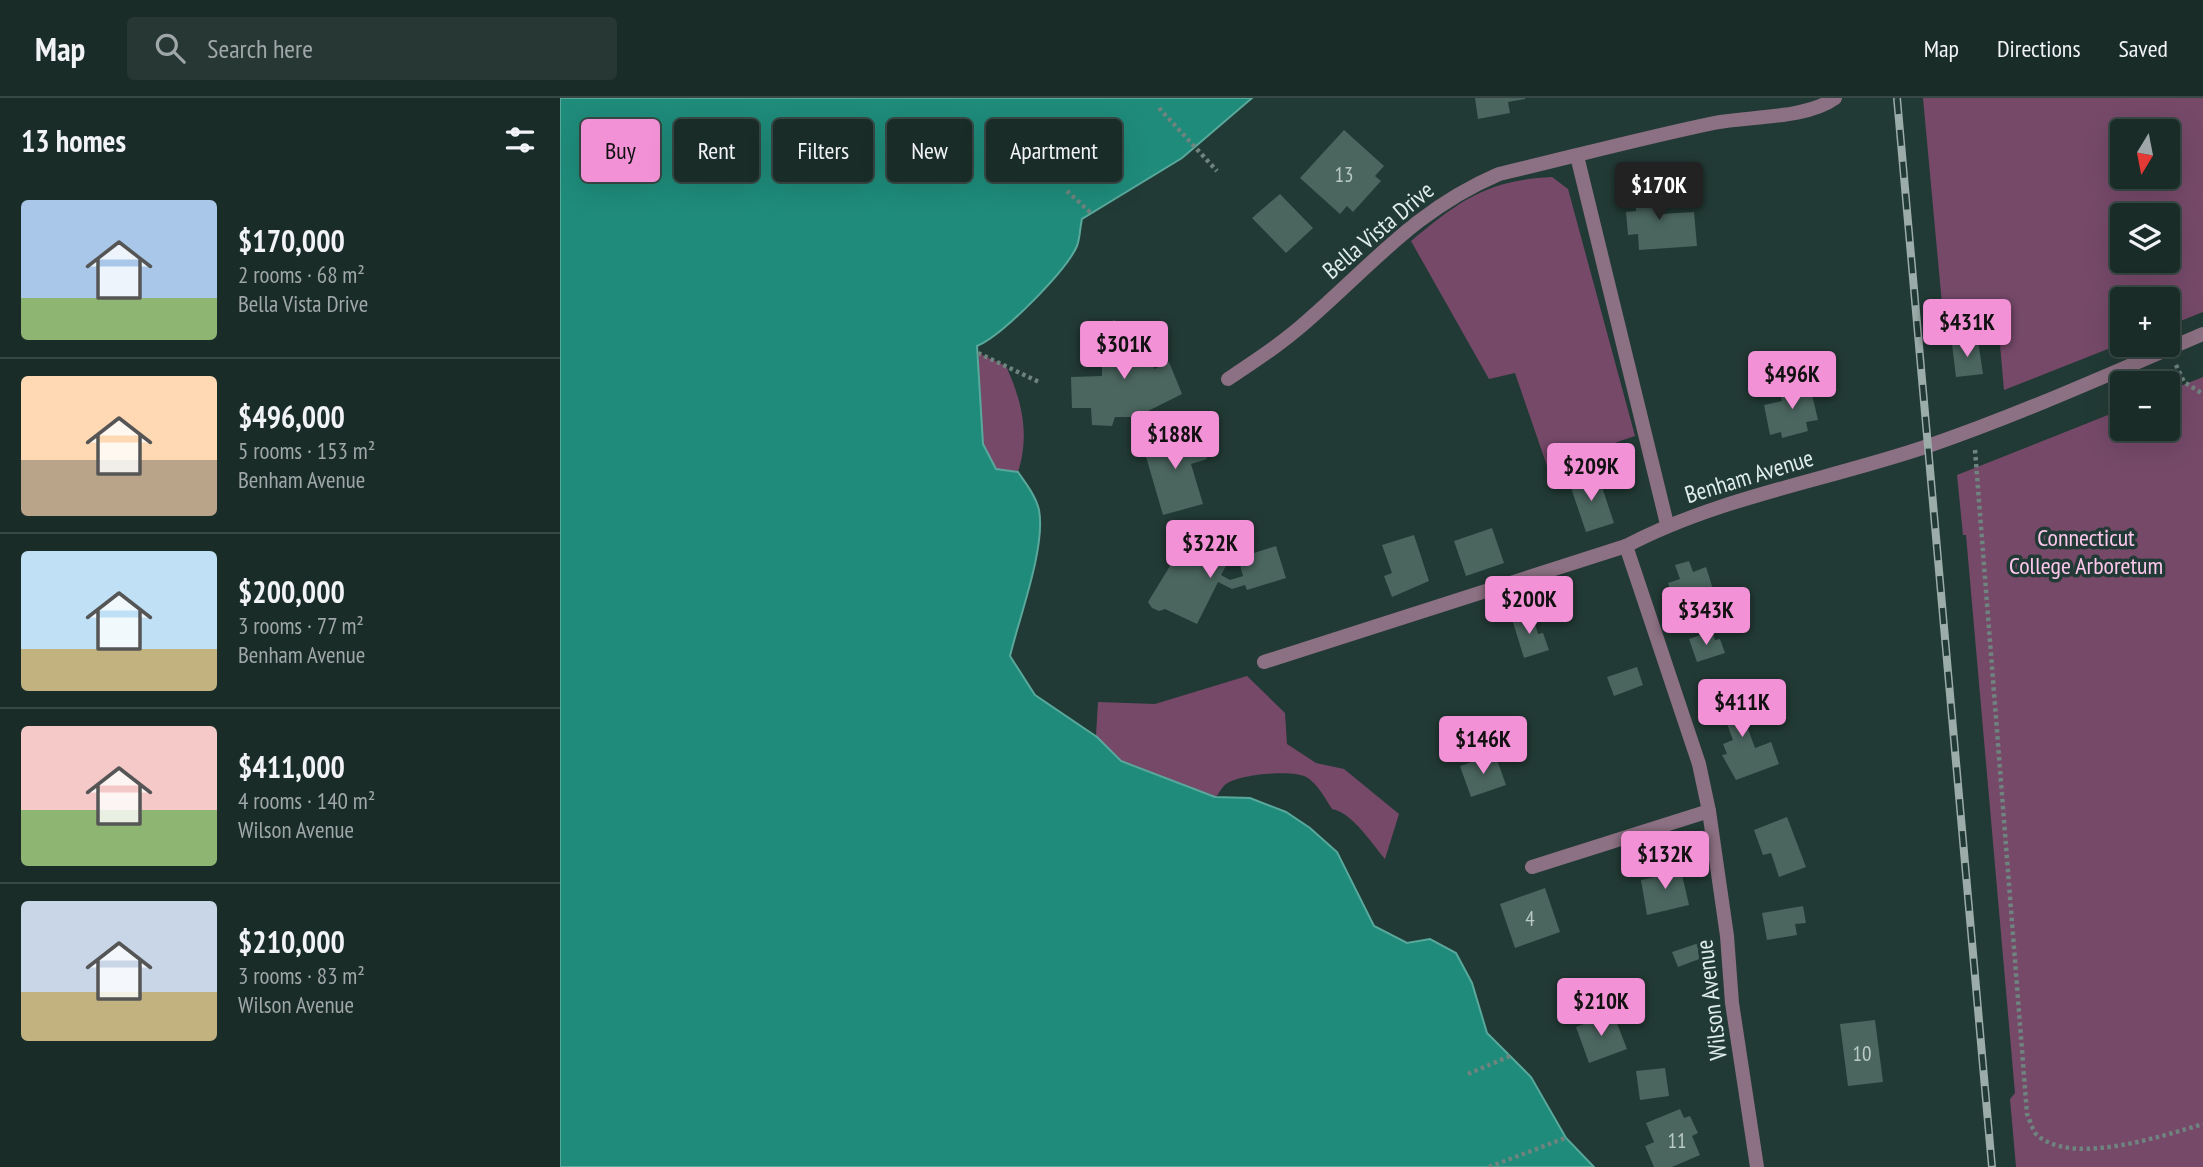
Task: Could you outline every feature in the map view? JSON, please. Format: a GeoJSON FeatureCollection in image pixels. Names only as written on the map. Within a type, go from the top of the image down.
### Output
{"type":"FeatureCollection","features":[{"type":"Feature","properties":{"kind":"street","name":"Bella Vista Drive"},"geometry":{"type":"LineString","coordinates":[[1228,379],[1306,323],[1439,203],[1499,174],[1717,123],[1812,109],[1835,98]]}},
{"type":"Feature","properties":{"kind":"street"},"geometry":{"type":"LineString","coordinates":[[1577,156],[1667,524]]}},
{"type":"Feature","properties":{"kind":"street","name":"Benham Avenue"},"geometry":{"type":"LineString","coordinates":[[2180,344],[2203,334]]}},
{"type":"Feature","properties":{"kind":"street","name":"Benham Avenue"},"geometry":{"type":"LineString","coordinates":[[1264,662],[1626,546],[1667,524],[1928,446],[2148,357]]}},
{"type":"Feature","properties":{"kind":"street","name":"Wilson Avenue"},"geometry":{"type":"LineString","coordinates":[[1626,546],[1699,764],[1709,811],[1727,936],[1732,1003],[1757,1167]]}},
{"type":"Feature","properties":{"kind":"street"},"geometry":{"type":"LineString","coordinates":[[1532,867],[1709,811]]}},
{"type":"Feature","properties":{"kind":"path"},"geometry":{"type":"LineString","coordinates":[[1159,107],[1217,171]]}},
{"type":"Feature","properties":{"kind":"path"},"geometry":{"type":"LineString","coordinates":[[1067,191],[1091,213]]}},
{"type":"Feature","properties":{"kind":"path"},"geometry":{"type":"LineString","coordinates":[[978,353],[1041,383]]}},
{"type":"Feature","properties":{"kind":"path"},"geometry":{"type":"LineString","coordinates":[[2172,357],[2184,382],[2203,394]]}},
{"type":"Feature","properties":{"kind":"path"},"geometry":{"type":"LineString","coordinates":[[1973,428],[2027,1114],[2035,1133],[2052,1146],[2081,1152],[2113,1150],[2203,1124]]}},
{"type":"Feature","properties":{"kind":"path"},"geometry":{"type":"LineString","coordinates":[[1468,1074],[1510,1056]]}},
{"type":"Feature","properties":{"kind":"path"},"geometry":{"type":"LineString","coordinates":[[1489,1167],[1566,1138]]}},
{"type":"Feature","properties":{"kind":"green space"},"geometry":{"type":"Polygon","coordinates":[[[1923,98],[2203,98],[2203,312],[2180,321],[2180,287],[2110,287],[2110,348],[2004,390],[1996,299],[1942,304],[1923,98]]]}},
{"type":"Feature","properties":{"kind":"green space"},"geometry":{"type":"Polygon","coordinates":[[[1552,177],[1568,189],[1635,436],[1547,466],[1515,373],[1489,379],[1411,241],[1475,195],[1509,183],[1552,177]]]}},
{"type":"Feature","properties":{"kind":"green space"},"geometry":{"type":"Polygon","coordinates":[[[978,353],[1006,366],[1016,392],[1024,431],[1018,472],[996,469],[983,444],[978,353]]]}},
{"type":"Feature","properties":{"kind":"green space","name":"Connecticut College Arboretum"},"geometry":{"type":"Polygon","coordinates":[[[2203,377],[2203,1167],[2016,1167],[2010,1099],[2015,1093],[1966,535],[1963,535],[1957,475],[2110,414],[2110,441],[2180,441],[2180,386],[2203,377]]]}},
{"type":"Feature","properties":{"kind":"green space"},"geometry":{"type":"Polygon","coordinates":[[[1010,656],[1035,695],[1096,736],[1098,702],[1155,704],[1247,676],[1285,713],[1287,744],[1316,763],[1344,769],[1399,814],[1385,859],[1354,822],[1332,809],[1315,784],[1301,775],[1267,774],[1233,781],[1225,785],[1216,797],[1250,798],[1179,824],[991,745],[1010,656]]]}},
{"type":"Feature","properties":{"kind":"shaded area"},"geometry":{"type":"Polygon","coordinates":[[[560,98],[1252,98],[1182,158],[1082,219],[1077,246],[1060,271],[1017,317],[977,346],[983,444],[996,469],[1018,472],[1039,510],[1039,543],[1031,583],[1010,656],[1035,695],[1097,737],[1121,761],[1215,797],[1250,798],[1286,812],[1310,828],[1337,852],[1374,926],[1407,943],[1430,939],[1456,953],[1472,983],[1487,1033],[1531,1077],[1566,1138],[1594,1167],[560,1167],[560,98]]]}},
{"type":"Feature","properties":{"kind":"building"},"geometry":{"type":"Polygon","coordinates":[[[1475,98],[1525,99],[1508,102],[1510,113],[1478,119],[1475,98]]]}},
{"type":"Feature","properties":{"kind":"building"},"geometry":{"type":"Polygon","coordinates":[[[1344,130],[1384,166],[1375,176],[1381,181],[1353,212],[1347,206],[1340,214],[1300,178],[1344,130]]]}},
{"type":"Feature","properties":{"kind":"building"},"geometry":{"type":"Polygon","coordinates":[[[1660,184],[1662,214],[1694,212],[1697,246],[1639,250],[1638,234],[1628,235],[1626,212],[1636,211],[1634,186],[1660,184]]]}},
{"type":"Feature","properties":{"kind":"building"},"geometry":{"type":"Polygon","coordinates":[[[1280,194],[1313,228],[1286,253],[1252,218],[1280,194]]]}},
{"type":"Feature","properties":{"kind":"building"},"geometry":{"type":"Polygon","coordinates":[[[1113,320],[1136,328],[1128,353],[1152,350],[1154,369],[1169,362],[1182,394],[1136,417],[1115,417],[1112,426],[1092,425],[1091,408],[1072,408],[1071,377],[1102,376],[1102,352],[1113,320]]]}},
{"type":"Feature","properties":{"kind":"building"},"geometry":{"type":"Polygon","coordinates":[[[1978,341],[1983,374],[1956,377],[1952,344],[1978,341]]]}},
{"type":"Feature","properties":{"kind":"building"},"geometry":{"type":"Polygon","coordinates":[[[1809,382],[1818,420],[1806,422],[1808,431],[1782,438],[1781,432],[1770,435],[1764,405],[1782,401],[1779,389],[1809,382]]]}},
{"type":"Feature","properties":{"kind":"building"},"geometry":{"type":"Polygon","coordinates":[[[1182,432],[1186,444],[1202,440],[1207,459],[1191,464],[1203,504],[1163,515],[1142,443],[1182,432]]]}},
{"type":"Feature","properties":{"kind":"building"},"geometry":{"type":"Polygon","coordinates":[[[1593,474],[1598,489],[1602,487],[1614,523],[1586,532],[1569,482],[1593,474]]]}},
{"type":"Feature","properties":{"kind":"building"},"geometry":{"type":"Polygon","coordinates":[[[1492,528],[1504,563],[1466,576],[1454,541],[1492,528]]]}},
{"type":"Feature","properties":{"kind":"building"},"geometry":{"type":"Polygon","coordinates":[[[1414,535],[1429,581],[1392,597],[1384,576],[1392,573],[1382,545],[1414,535]]]}},
{"type":"Feature","properties":{"kind":"building"},"geometry":{"type":"Polygon","coordinates":[[[1184,543],[1227,564],[1221,575],[1230,580],[1243,576],[1238,558],[1276,546],[1286,578],[1247,590],[1245,585],[1232,589],[1218,582],[1197,624],[1165,609],[1159,611],[1152,608],[1148,602],[1184,543]]]}},
{"type":"Feature","properties":{"kind":"building"},"geometry":{"type":"Polygon","coordinates":[[[1689,561],[1693,572],[1706,567],[1718,605],[1690,614],[1685,599],[1675,603],[1668,583],[1680,579],[1675,565],[1689,561]]]}},
{"type":"Feature","properties":{"kind":"building"},"geometry":{"type":"Polygon","coordinates":[[[1532,613],[1538,634],[1543,633],[1549,650],[1524,658],[1512,619],[1532,613]]]}},
{"type":"Feature","properties":{"kind":"building"},"geometry":{"type":"Polygon","coordinates":[[[1712,631],[1715,640],[1720,639],[1725,653],[1697,662],[1689,639],[1712,631]]]}},
{"type":"Feature","properties":{"kind":"building"},"geometry":{"type":"Polygon","coordinates":[[[1637,667],[1643,685],[1614,696],[1607,677],[1637,667]]]}},
{"type":"Feature","properties":{"kind":"building"},"geometry":{"type":"Polygon","coordinates":[[[1740,689],[1749,716],[1744,718],[1755,748],[1771,742],[1779,764],[1736,780],[1722,755],[1727,754],[1723,744],[1733,740],[1727,724],[1723,725],[1713,698],[1740,689]]]}},
{"type":"Feature","properties":{"kind":"building"},"geometry":{"type":"Polygon","coordinates":[[[1495,754],[1506,785],[1471,797],[1460,766],[1495,754]]]}},
{"type":"Feature","properties":{"kind":"building"},"geometry":{"type":"Polygon","coordinates":[[[1787,817],[1806,867],[1779,877],[1771,853],[1763,855],[1754,830],[1787,817]]]}},
{"type":"Feature","properties":{"kind":"building"},"geometry":{"type":"Polygon","coordinates":[[[1680,866],[1689,905],[1647,915],[1641,880],[1655,877],[1653,872],[1680,866]]]}},
{"type":"Feature","properties":{"kind":"building"},"geometry":{"type":"Polygon","coordinates":[[[1545,888],[1560,932],[1515,948],[1500,904],[1545,888]]]}},
{"type":"Feature","properties":{"kind":"building"},"geometry":{"type":"Polygon","coordinates":[[[1803,906],[1806,923],[1795,924],[1797,935],[1767,940],[1762,913],[1803,906]]]}},
{"type":"Feature","properties":{"kind":"building"},"geometry":{"type":"Polygon","coordinates":[[[1705,941],[1710,955],[1678,967],[1672,952],[1705,941]]]}},
{"type":"Feature","properties":{"kind":"building"},"geometry":{"type":"Polygon","coordinates":[[[1613,1013],[1627,1049],[1589,1063],[1576,1027],[1613,1013]]]}},
{"type":"Feature","properties":{"kind":"building"},"geometry":{"type":"Polygon","coordinates":[[[1875,1020],[1883,1082],[1848,1086],[1840,1024],[1875,1020]]]}},
{"type":"Feature","properties":{"kind":"building"},"geometry":{"type":"Polygon","coordinates":[[[1665,1068],[1669,1096],[1640,1100],[1636,1071],[1665,1068]]]}},
{"type":"Feature","properties":{"kind":"building"},"geometry":{"type":"Polygon","coordinates":[[[1680,1109],[1684,1118],[1690,1116],[1698,1133],[1692,1136],[1700,1155],[1672,1167],[1654,1167],[1645,1146],[1654,1142],[1646,1123],[1680,1109]]]}},
{"type":"Feature","properties":{"kind":"railway"},"geometry":{"type":"LineString","coordinates":[[1897,98],[1992,1167]]}}]}
